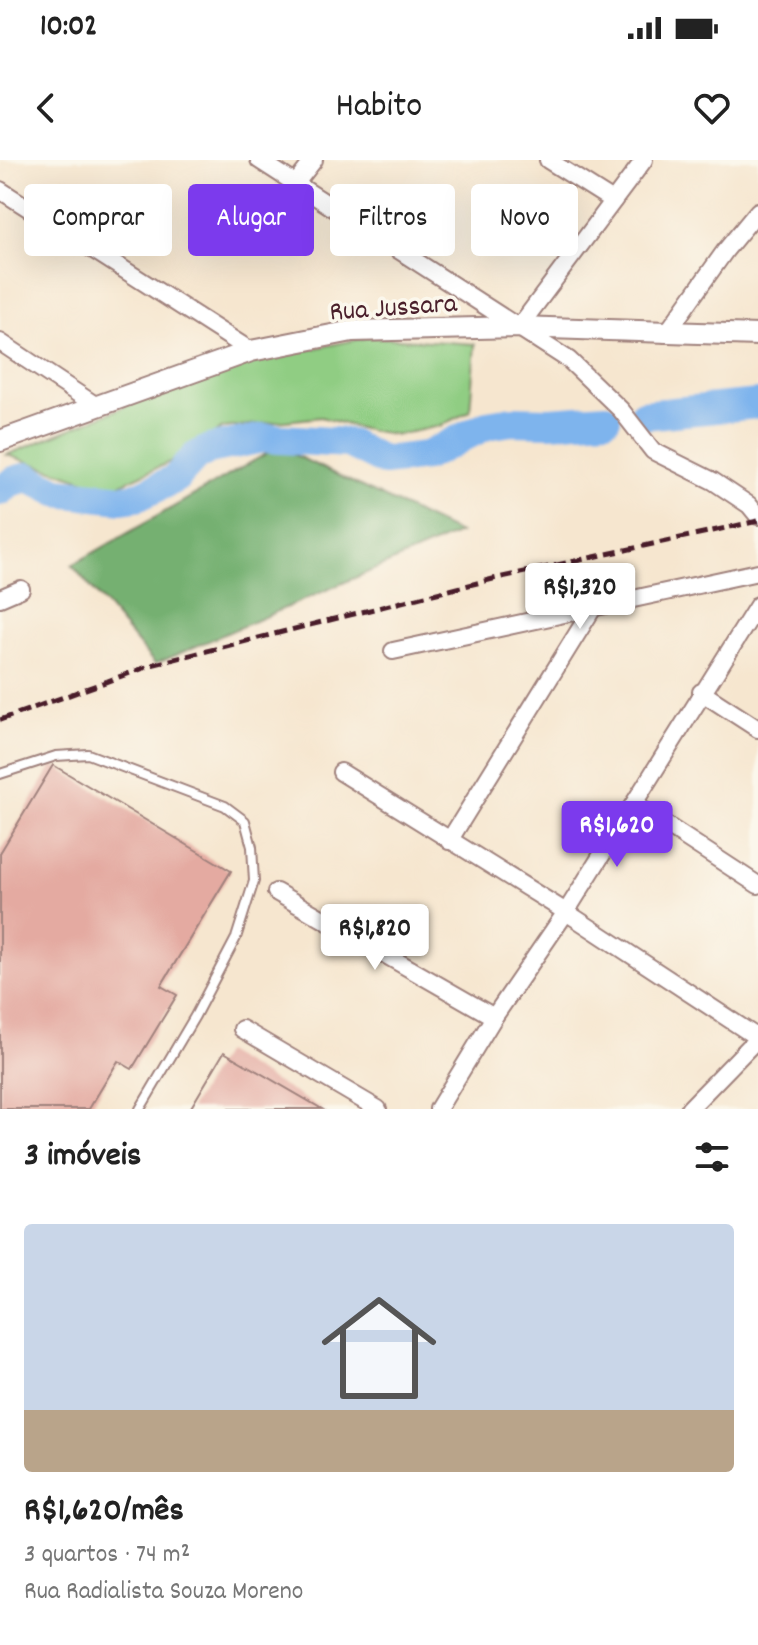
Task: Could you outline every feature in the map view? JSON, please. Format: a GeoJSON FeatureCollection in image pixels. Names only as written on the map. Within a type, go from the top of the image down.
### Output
{"type":"FeatureCollection","features":[{"type":"Feature","properties":{"kind":"street"},"geometry":{"type":"LineString","coordinates":[[259,160],[569,360],[621,410],[653,451],[713,481],[749,505],[758,516]]}},
{"type":"Feature","properties":{"kind":"street"},"geometry":{"type":"LineString","coordinates":[[296,183],[314,160]]}},
{"type":"Feature","properties":{"kind":"street"},"geometry":{"type":"LineString","coordinates":[[548,160],[613,201]]}},
{"type":"Feature","properties":{"kind":"street"},"geometry":{"type":"LineString","coordinates":[[519,327],[644,160]]}},
{"type":"Feature","properties":{"kind":"street"},"geometry":{"type":"LineString","coordinates":[[0,190],[251,351]]}},
{"type":"Feature","properties":{"kind":"street"},"geometry":{"type":"LineString","coordinates":[[666,334],[725,251],[758,211]]}},
{"type":"Feature","properties":{"kind":"street","name":"Rua Jussara"},"geometry":{"type":"LineString","coordinates":[[0,441],[251,351],[352,331],[519,327],[758,335]]}},
{"type":"Feature","properties":{"kind":"street"},"geometry":{"type":"LineString","coordinates":[[0,342],[95,405]]}},
{"type":"Feature","properties":{"kind":"street"},"geometry":{"type":"LineString","coordinates":[[393,651],[758,572]]}},
{"type":"Feature","properties":{"kind":"street"},"geometry":{"type":"LineString","coordinates":[[0,598],[21,589]]}},
{"type":"Feature","properties":{"kind":"street"},"geometry":{"type":"LineString","coordinates":[[438,1109],[494,1017],[566,912],[758,605]]}},
{"type":"Feature","properties":{"kind":"street"},"geometry":{"type":"LineString","coordinates":[[449,841],[593,608]]}},
{"type":"Feature","properties":{"kind":"street"},"geometry":{"type":"LineString","coordinates":[[701,692],[758,729]]}},
{"type":"Feature","properties":{"kind":"street"},"geometry":{"type":"LineString","coordinates":[[341,772],[566,912],[758,1038],[689,1109]]}},
{"type":"Feature","properties":{"kind":"street"},"geometry":{"type":"LineString","coordinates":[[634,804],[758,885]]}},
{"type":"Feature","properties":{"kind":"street"},"geometry":{"type":"LineString","coordinates":[[276,892],[494,1017]]}},
{"type":"Feature","properties":{"kind":"street"},"geometry":{"type":"LineString","coordinates":[[242,1029],[378,1109]]}},
{"type":"Feature","properties":{"kind":"lane"},"geometry":{"type":"LineString","coordinates":[[0,774],[56,756],[88,754],[225,806],[245,821],[252,847],[254,881],[236,938],[195,1016],[140,1109]]}},
{"type":"Feature","properties":{"kind":"green space"},"geometry":{"type":"Polygon","coordinates":[[[370,337],[475,344],[470,411],[440,426],[397,435],[321,417],[223,428],[172,461],[110,489],[7,455],[172,387],[271,357],[370,337]]]}},
{"type":"Feature","properties":{"kind":"green space"},"geometry":{"type":"Polygon","coordinates":[[[278,447],[459,533],[155,664],[72,565],[278,447]]]}},
{"type":"Feature","properties":{"kind":"building"},"geometry":{"type":"Polygon","coordinates":[[[53,765],[231,871],[161,986],[177,995],[132,1069],[118,1061],[89,1109],[0,1109],[0,853],[53,765]]]}},
{"type":"Feature","properties":{"kind":"building"},"geometry":{"type":"Polygon","coordinates":[[[224,1052],[322,1109],[190,1109],[224,1052]]]}},
{"type":"Feature","properties":{"kind":"waterway"},"geometry":{"type":"LineString","coordinates":[[643,415],[758,404]]}},
{"type":"Feature","properties":{"kind":"waterway"},"geometry":{"type":"LineString","coordinates":[[0,491],[14,481],[28,477],[57,492],[122,499],[137,497],[175,479],[195,457],[209,449],[263,438],[348,443],[384,461],[426,456],[487,425],[512,421],[606,418]]}},
{"type":"Feature","properties":{"kind":"railway"},"geometry":{"type":"LineString","coordinates":[[0,720],[155,664],[493,579],[758,521]]}}]}
